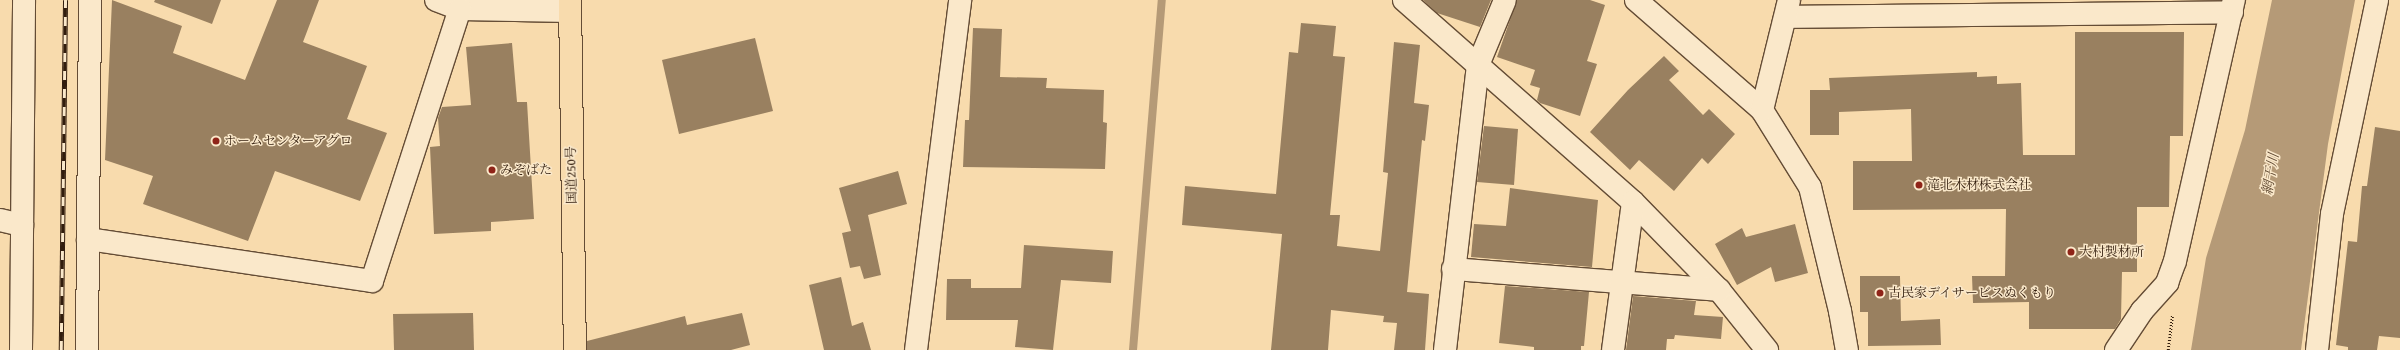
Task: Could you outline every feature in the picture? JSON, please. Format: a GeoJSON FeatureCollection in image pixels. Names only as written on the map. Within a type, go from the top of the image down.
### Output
{"type":"FeatureCollection","features":[{"type":"Feature","properties":{"kind":"highway","name":"国道250号"},"geometry":{"type":"LineString","coordinates":[[570,5],[575,350]]}},
{"type":"Feature","properties":{"kind":"street"},"geometry":{"type":"LineString","coordinates":[[21,350],[24,0]]}},
{"type":"Feature","properties":{"kind":"street"},"geometry":{"type":"LineString","coordinates":[[87,350],[90,0]]}},
{"type":"Feature","properties":{"kind":"street"},"geometry":{"type":"LineString","coordinates":[[436,0],[460,9],[570,5]]}},
{"type":"Feature","properties":{"kind":"street"},"geometry":{"type":"LineString","coordinates":[[916,350],[960,0]]}},
{"type":"Feature","properties":{"kind":"street"},"geometry":{"type":"LineString","coordinates":[[1404,0],[1633,202],[1719,290],[1767,350]]}},
{"type":"Feature","properties":{"kind":"street"},"geometry":{"type":"LineString","coordinates":[[1445,350],[1453,269],[1478,65],[1505,0]]}},
{"type":"Feature","properties":{"kind":"street"},"geometry":{"type":"LineString","coordinates":[[1636,0],[1762,110],[1810,187],[1840,311],[1847,350]]}},
{"type":"Feature","properties":{"kind":"street"},"geometry":{"type":"LineString","coordinates":[[2317,350],[2332,214],[2378,0]]}},
{"type":"Feature","properties":{"kind":"street"},"geometry":{"type":"LineString","coordinates":[[1762,110],[1788,9],[2233,6],[2175,261],[2167,283],[2142,311],[2116,350]]}},
{"type":"Feature","properties":{"kind":"street"},"geometry":{"type":"LineString","coordinates":[[88,239],[372,281],[460,9]]}},
{"type":"Feature","properties":{"kind":"street"},"geometry":{"type":"LineString","coordinates":[[1613,350],[1620,284],[1633,202]]}},
{"type":"Feature","properties":{"kind":"street"},"geometry":{"type":"LineString","coordinates":[[0,220],[22,225]]}},
{"type":"Feature","properties":{"kind":"street"},"geometry":{"type":"LineString","coordinates":[[1453,269],[1620,284],[1719,290]]}},
{"type":"Feature","properties":{"kind":"water","name":"網干川"},"geometry":{"type":"Polygon","coordinates":[[[2272,0],[2355,0],[2328,144],[2301,350],[2191,350],[2206,258],[2245,130],[2272,0]]]}},
{"type":"Feature","properties":{"kind":"building"},"geometry":{"type":"Polygon","coordinates":[[[112,0],[182,26],[173,53],[245,80],[277,0],[319,0],[303,42],[367,66],[347,119],[387,133],[360,201],[275,171],[248,241],[143,204],[153,176],[105,160],[112,0]]]}},
{"type":"Feature","properties":{"kind":"building"},"geometry":{"type":"Polygon","coordinates":[[[155,0],[221,0],[212,24],[154,2],[155,0]]]}},
{"type":"Feature","properties":{"kind":"building"},"geometry":{"type":"Polygon","coordinates":[[[1423,0],[1491,0],[1480,27],[1437,13],[1423,0]]]}},
{"type":"Feature","properties":{"kind":"building"},"geometry":{"type":"Polygon","coordinates":[[[1517,0],[1590,0],[1605,5],[1587,61],[1597,64],[1580,116],[1540,103],[1537,100],[1540,88],[1530,85],[1535,70],[1497,57],[1517,0]]]}},
{"type":"Feature","properties":{"kind":"building"},"geometry":{"type":"Polygon","coordinates":[[[1301,23],[1336,26],[1333,56],[1345,57],[1330,215],[1340,215],[1337,246],[1380,251],[1388,173],[1383,172],[1394,42],[1420,45],[1414,103],[1429,105],[1425,141],[1422,140],[1407,292],[1429,294],[1425,350],[1394,350],[1397,323],[1383,322],[1384,316],[1331,310],[1328,350],[1271,350],[1282,234],[1182,225],[1185,186],[1276,194],[1289,52],[1298,53],[1301,23]]]}},
{"type":"Feature","properties":{"kind":"building"},"geometry":{"type":"Polygon","coordinates":[[[973,28],[1002,29],[1000,77],[1047,78],[1046,88],[1104,90],[1103,122],[1107,123],[1105,169],[963,167],[965,120],[969,120],[973,28]]]}},
{"type":"Feature","properties":{"kind":"building"},"geometry":{"type":"Polygon","coordinates":[[[2075,32],[2184,32],[2183,136],[2170,136],[2169,207],[2137,207],[2137,272],[2122,272],[2121,319],[2115,329],[2029,329],[2029,302],[1973,303],[1972,276],[2005,276],[2006,209],[1853,210],[1853,161],[1912,161],[1911,109],[1839,112],[1839,135],[1810,135],[1810,90],[1830,90],[1829,78],[1977,72],[1977,77],[1997,76],[1997,84],[2021,83],[2023,155],[2075,155],[2075,32]]]}},
{"type":"Feature","properties":{"kind":"building"},"geometry":{"type":"Polygon","coordinates":[[[755,38],[773,111],[679,134],[662,60],[755,38]]]}},
{"type":"Feature","properties":{"kind":"building"},"geometry":{"type":"Polygon","coordinates":[[[512,43],[517,102],[527,102],[534,219],[491,222],[491,231],[434,234],[430,147],[440,146],[438,118],[442,107],[471,105],[466,47],[512,43]]]}},
{"type":"Feature","properties":{"kind":"building"},"geometry":{"type":"Polygon","coordinates":[[[1664,56],[1679,71],[1669,80],[1703,115],[1709,109],[1735,134],[1708,164],[1702,158],[1674,191],[1639,160],[1630,170],[1590,132],[1628,90],[1664,56]]]}},
{"type":"Feature","properties":{"kind":"building"},"geometry":{"type":"Polygon","coordinates":[[[1484,126],[1518,129],[1514,185],[1477,182],[1484,126]]]}},
{"type":"Feature","properties":{"kind":"building"},"geometry":{"type":"Polygon","coordinates":[[[2375,127],[2400,131],[2400,338],[2379,336],[2377,350],[2348,350],[2348,347],[2336,345],[2348,241],[2357,242],[2362,186],[2367,186],[2375,127]]]}},
{"type":"Feature","properties":{"kind":"building"},"geometry":{"type":"Polygon","coordinates":[[[898,171],[907,204],[868,215],[881,275],[864,279],[860,266],[850,268],[842,233],[851,231],[839,188],[898,171]]]}},
{"type":"Feature","properties":{"kind":"building"},"geometry":{"type":"Polygon","coordinates":[[[1510,188],[1598,200],[1592,267],[1471,257],[1474,224],[1506,226],[1510,188]]]}},
{"type":"Feature","properties":{"kind":"building"},"geometry":{"type":"Polygon","coordinates":[[[1795,224],[1808,273],[1775,282],[1771,267],[1737,285],[1715,244],[1742,228],[1746,237],[1795,224]]]}},
{"type":"Feature","properties":{"kind":"building"},"geometry":{"type":"Polygon","coordinates":[[[1024,245],[1113,251],[1111,283],[1061,280],[1053,350],[1015,347],[1018,320],[946,320],[947,279],[971,279],[971,288],[1021,288],[1024,245]]]}},
{"type":"Feature","properties":{"kind":"building"},"geometry":{"type":"Polygon","coordinates":[[[1860,276],[1900,276],[1901,321],[1940,319],[1941,345],[1868,346],[1868,312],[1860,312],[1860,276]]]}},
{"type":"Feature","properties":{"kind":"building"},"geometry":{"type":"Polygon","coordinates":[[[841,277],[852,326],[863,322],[871,350],[824,350],[809,285],[841,277]]]}},
{"type":"Feature","properties":{"kind":"building"},"geometry":{"type":"Polygon","coordinates":[[[1505,286],[1589,292],[1584,346],[1581,346],[1581,350],[1534,350],[1534,347],[1499,343],[1505,286]]]}},
{"type":"Feature","properties":{"kind":"building"},"geometry":{"type":"Polygon","coordinates":[[[1633,296],[1696,301],[1694,315],[1723,317],[1721,339],[1675,335],[1674,339],[1667,339],[1666,350],[1626,350],[1633,296]]]}},
{"type":"Feature","properties":{"kind":"building"},"geometry":{"type":"Polygon","coordinates":[[[473,313],[474,350],[394,350],[393,314],[473,313]]]}},
{"type":"Feature","properties":{"kind":"building"},"geometry":{"type":"Polygon","coordinates":[[[742,313],[750,345],[731,350],[587,350],[587,341],[685,316],[687,325],[742,313]]]}},
{"type":"Feature","properties":{"kind":"waterway"},"geometry":{"type":"LineString","coordinates":[[1133,350],[1162,0]]}},
{"type":"Feature","properties":{"kind":"railway"},"geometry":{"type":"LineString","coordinates":[[61,350],[65,0]]}},
{"type":"Feature","properties":{"kind":"place","name":"ホームセンターアグロ"},"geometry":{"type":"Point","coordinates":[216,141]}},
{"type":"Feature","properties":{"kind":"place","name":"みぞばた"},"geometry":{"type":"Point","coordinates":[492,170]}},
{"type":"Feature","properties":{"kind":"place","name":"滝北木材株式会社"},"geometry":{"type":"Point","coordinates":[1919,185]}},
{"type":"Feature","properties":{"kind":"place","name":"大村製材所"},"geometry":{"type":"Point","coordinates":[2071,252]}},
{"type":"Feature","properties":{"kind":"place","name":"古民家デイサービスぬくもり"},"geometry":{"type":"Point","coordinates":[1880,293]}}]}
